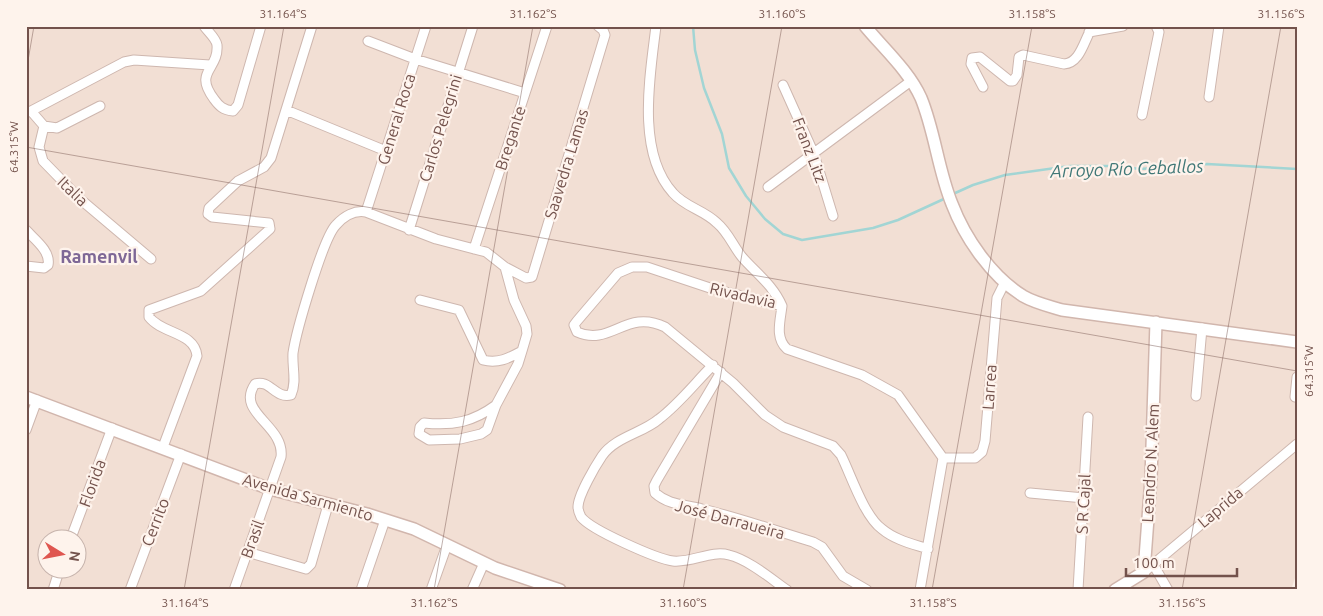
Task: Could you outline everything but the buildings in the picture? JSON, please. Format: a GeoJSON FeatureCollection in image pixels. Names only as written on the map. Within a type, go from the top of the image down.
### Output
{"type":"FeatureCollection","features":[{"type":"Feature","properties":{"kind":"street"},"geometry":{"type":"LineString","coordinates":[[204,26],[215,39],[217,46],[206,74],[206,88],[219,106],[233,111],[238,105],[261,26]]}},
{"type":"Feature","properties":{"kind":"street"},"geometry":{"type":"LineString","coordinates":[[163,447],[197,356],[194,344],[159,327],[148,317],[149,310],[201,291],[270,229],[269,223],[260,220],[227,219],[208,214],[209,208],[238,182],[264,167],[271,158],[312,26]]}},
{"type":"Feature","properties":{"kind":"street","name":"General Roca"},"geometry":{"type":"LineString","coordinates":[[366,212],[426,26]]}},
{"type":"Feature","properties":{"kind":"street","name":"Carlos Pelegrini"},"geometry":{"type":"LineString","coordinates":[[409,230],[473,26]]}},
{"type":"Feature","properties":{"kind":"street","name":"Bregante"},"geometry":{"type":"LineString","coordinates":[[474,249],[547,26]]}},
{"type":"Feature","properties":{"kind":"street","name":"Saavedra Lamas"},"geometry":{"type":"LineString","coordinates":[[505,267],[526,278],[532,277],[605,36],[603,30],[598,26]]}},
{"type":"Feature","properties":{"kind":"street","name":"Rivadavia"},"geometry":{"type":"LineString","coordinates":[[656,26],[650,76],[648,117],[651,144],[657,164],[670,191],[679,200],[718,223],[741,256],[776,291],[782,306]]}},
{"type":"Feature","properties":{"kind":"street"},"geometry":{"type":"LineString","coordinates":[[865,26],[911,81],[920,98],[932,133],[952,204],[969,239],[1005,282],[1030,300],[1062,310],[1297,342]]}},
{"type":"Feature","properties":{"kind":"street"},"geometry":{"type":"LineString","coordinates":[[983,86],[971,64],[972,58],[980,57],[1010,81],[1013,81],[1017,75],[1019,57],[1023,55],[1070,64],[1076,60],[1091,29],[1123,26]]}},
{"type":"Feature","properties":{"kind":"street"},"geometry":{"type":"LineString","coordinates":[[1142,115],[1158,32],[1156,26]]}},
{"type":"Feature","properties":{"kind":"street"},"geometry":{"type":"LineString","coordinates":[[1209,97],[1218,26]]}},
{"type":"Feature","properties":{"kind":"street"},"geometry":{"type":"LineString","coordinates":[[368,41],[415,59],[525,93]]}},
{"type":"Feature","properties":{"kind":"street"},"geometry":{"type":"LineString","coordinates":[[100,106],[57,128],[44,126],[29,111],[124,62],[134,60],[210,65]]}},
{"type":"Feature","properties":{"kind":"street"},"geometry":{"type":"LineString","coordinates":[[768,187],[911,81]]}},
{"type":"Feature","properties":{"kind":"street","name":"Franz Litz"},"geometry":{"type":"LineString","coordinates":[[783,85],[814,154],[832,216]]}},
{"type":"Feature","properties":{"kind":"street"},"geometry":{"type":"LineString","coordinates":[[286,110],[386,151]]}},
{"type":"Feature","properties":{"kind":"street","name":"Italia"},"geometry":{"type":"LineString","coordinates":[[44,126],[39,147],[44,161],[80,198],[151,259]]}},
{"type":"Feature","properties":{"kind":"street","name":"Brasil"},"geometry":{"type":"LineString","coordinates":[[234,590],[270,489],[282,449],[273,429],[250,406],[252,389],[260,382],[266,384],[277,393],[290,395],[294,383],[293,351],[327,240],[335,226],[343,218],[359,211],[366,212]]}},
{"type":"Feature","properties":{"kind":"street"},"geometry":{"type":"LineString","coordinates":[[366,212],[409,230],[486,252],[505,267],[514,300],[526,326],[527,334],[518,364],[496,405],[487,430],[481,434],[460,439],[430,440],[419,434],[420,427],[424,423],[451,424],[467,421],[480,417],[496,405]]}},
{"type":"Feature","properties":{"kind":"street"},"geometry":{"type":"LineString","coordinates":[[26,230],[47,252],[49,260],[48,265],[44,268],[26,266]]}},
{"type":"Feature","properties":{"kind":"street","name":"Rivadavia"},"geometry":{"type":"LineString","coordinates":[[782,306],[710,288],[647,267],[632,267],[618,273],[574,325],[577,332],[588,337],[596,337],[634,322],[654,322],[666,327],[721,372],[765,415],[782,426],[833,446],[841,454],[872,519],[882,529],[899,540],[928,549]]}},
{"type":"Feature","properties":{"kind":"street","name":"Larrea"},"geometry":{"type":"LineString","coordinates":[[943,458],[975,458],[982,452],[985,441],[997,298],[1005,282]]}},
{"type":"Feature","properties":{"kind":"street"},"geometry":{"type":"LineString","coordinates":[[420,300],[459,310],[483,360],[493,362],[504,360],[522,351]]}},
{"type":"Feature","properties":{"kind":"street"},"geometry":{"type":"LineString","coordinates":[[782,306],[779,332],[782,344],[788,349],[862,375],[898,395],[943,458],[920,590]]}},
{"type":"Feature","properties":{"kind":"street","name":"Leandro N. Alem"},"geometry":{"type":"LineString","coordinates":[[1148,568],[1156,322]]}},
{"type":"Feature","properties":{"kind":"street"},"geometry":{"type":"LineString","coordinates":[[1196,396],[1202,328]]}},
{"type":"Feature","properties":{"kind":"street"},"geometry":{"type":"LineString","coordinates":[[713,366],[660,418],[624,438],[603,454],[579,499],[578,508],[581,517],[596,528],[654,555],[671,561],[688,561],[716,554],[728,555],[744,562],[787,590]]}},
{"type":"Feature","properties":{"kind":"street","name":"José Darraueira"},"geometry":{"type":"LineString","coordinates":[[721,372],[657,480],[654,486],[656,493],[664,501],[701,508],[813,542],[822,547],[843,576],[866,590]]}},
{"type":"Feature","properties":{"kind":"street"},"geometry":{"type":"LineString","coordinates":[[1295,397],[1297,377]]}},
{"type":"Feature","properties":{"kind":"street"},"geometry":{"type":"LineString","coordinates":[[26,430],[31,398]]}},
{"type":"Feature","properties":{"kind":"street","name":"Avenida Sarmiento"},"geometry":{"type":"LineString","coordinates":[[31,398],[270,489],[414,529],[484,563],[560,590]]}},
{"type":"Feature","properties":{"kind":"street","name":"S R Cajal"},"geometry":{"type":"LineString","coordinates":[[1078,590],[1088,417]]}},
{"type":"Feature","properties":{"kind":"street","name":"Florida"},"geometry":{"type":"LineString","coordinates":[[75,528],[112,428]]}},
{"type":"Feature","properties":{"kind":"street","name":"Laprida"},"geometry":{"type":"LineString","coordinates":[[1148,568],[1297,444]]}},
{"type":"Feature","properties":{"kind":"street","name":"Cerrito"},"geometry":{"type":"LineString","coordinates":[[130,590],[181,454]]}},
{"type":"Feature","properties":{"kind":"street"},"geometry":{"type":"LineString","coordinates":[[1030,493],[1084,498]]}},
{"type":"Feature","properties":{"kind":"street"},"geometry":{"type":"LineString","coordinates":[[247,552],[306,569],[311,564],[328,504]]}},
{"type":"Feature","properties":{"kind":"street"},"geometry":{"type":"LineString","coordinates":[[361,590],[385,520]]}},
{"type":"Feature","properties":{"kind":"street"},"geometry":{"type":"LineString","coordinates":[[431,590],[447,545]]}},
{"type":"Feature","properties":{"kind":"street"},"geometry":{"type":"LineString","coordinates":[[472,590],[484,563]]}},
{"type":"Feature","properties":{"kind":"street"},"geometry":{"type":"LineString","coordinates":[[1116,590],[1148,568],[1168,590]]}},
{"type":"Feature","properties":{"kind":"street"},"geometry":{"type":"LineString","coordinates":[[52,590],[56,578]]}},
{"type":"Feature","properties":{"kind":"shaded area"},"geometry":{"type":"Polygon","coordinates":[[[26,26],[1297,26],[1297,572],[1291,590],[26,590],[26,26]]]}},
{"type":"Feature","properties":{"kind":"waterway","name":"Arroyo Río Ceballos"},"geometry":{"type":"LineString","coordinates":[[693,26],[695,50],[704,88],[722,134],[729,168],[746,196],[765,219],[783,234],[802,240],[873,228],[898,220],[946,198]]}},
{"type":"Feature","properties":{"kind":"waterway","name":"Arroyo Río Ceballos"},"geometry":{"type":"LineString","coordinates":[[953,194],[973,185],[1005,175],[1070,166],[1116,166],[1140,169],[1207,164],[1297,169]]}},
{"type":"Feature","properties":{"kind":"district","name":"Ramenvil"},"geometry":{"type":"Point","coordinates":[99,256]}}]}
